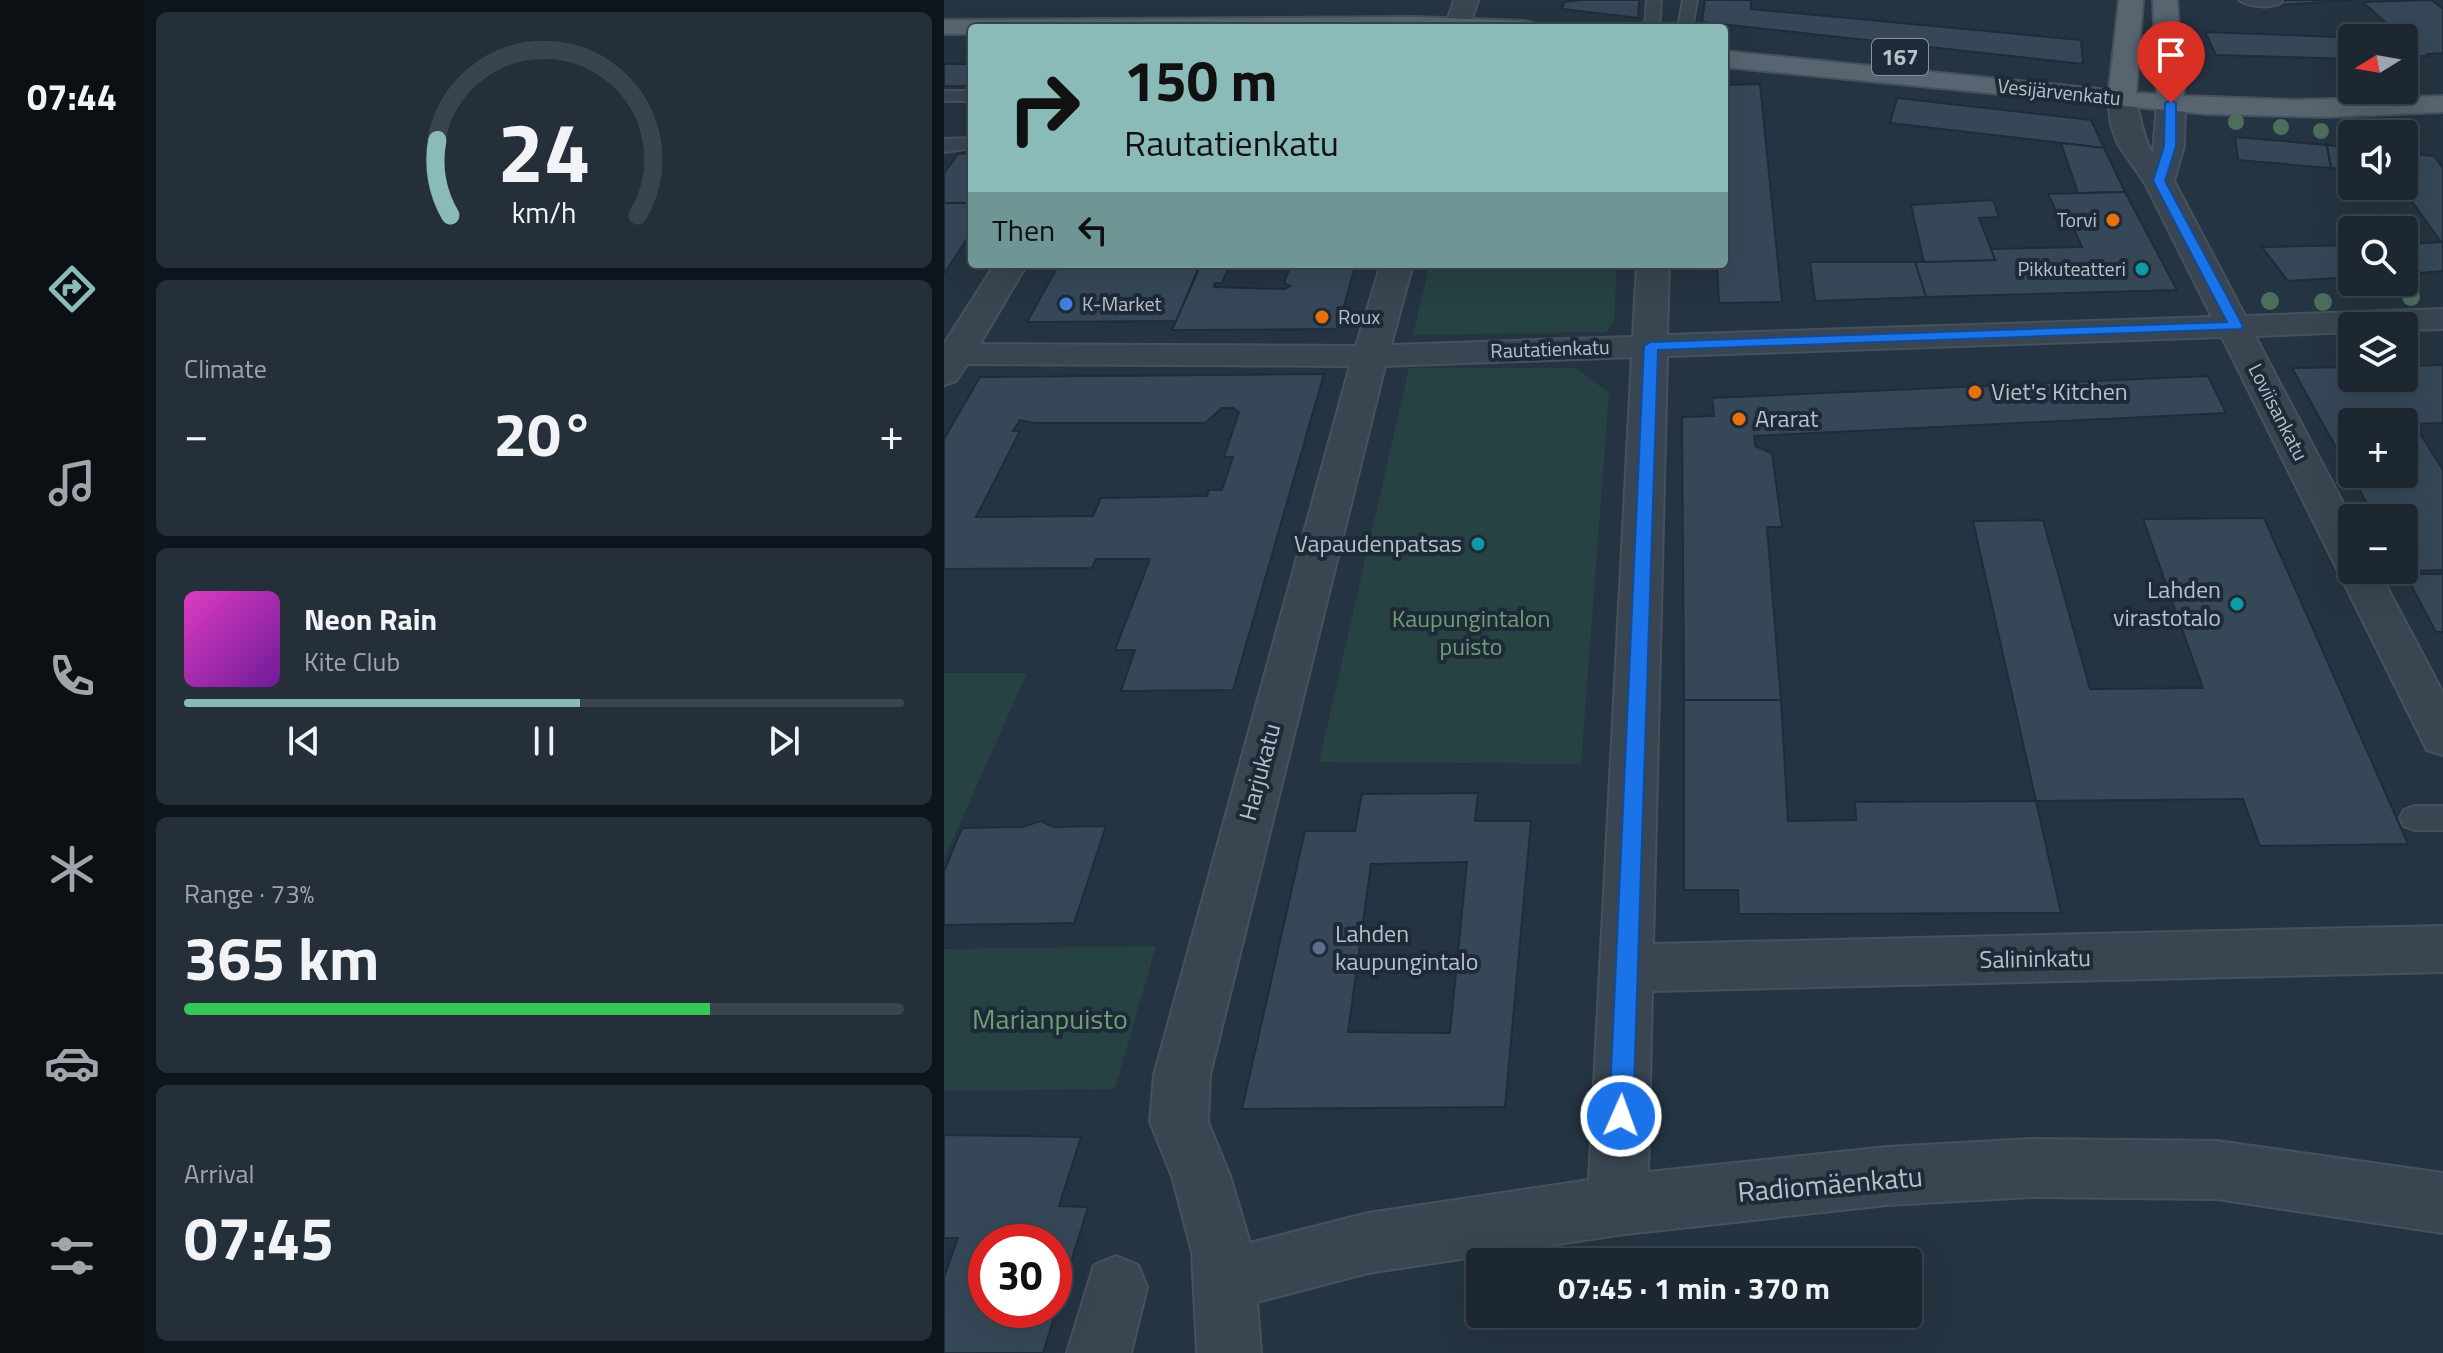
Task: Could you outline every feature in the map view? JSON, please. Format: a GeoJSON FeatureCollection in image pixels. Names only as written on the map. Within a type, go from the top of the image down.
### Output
{"type":"FeatureCollection","features":[{"type":"Feature","properties":{"kind":"main road","name":"Loviisankatu"},"geometry":{"type":"LineString","coordinates":[[2123,89],[2131,0]]}},
{"type":"Feature","properties":{"kind":"main road"},"geometry":{"type":"LineString","coordinates":[[2165,0],[2170,93]]}},
{"type":"Feature","properties":{"kind":"main road"},"geometry":{"type":"LineString","coordinates":[[944,27],[968,27]]}},
{"type":"Feature","properties":{"kind":"main road","name":"Vesijärvenkatu"},"geometry":{"type":"LineString","coordinates":[[1728,41],[2123,89]]}},
{"type":"Feature","properties":{"kind":"main road"},"geometry":{"type":"LineString","coordinates":[[944,44],[968,44]]}},
{"type":"Feature","properties":{"kind":"main road","name":"Vesijärvenkatu"},"geometry":{"type":"LineString","coordinates":[[1728,59],[2123,89],[2345,110],[2443,104]]}},
{"type":"Feature","properties":{"kind":"main road"},"geometry":{"type":"LineString","coordinates":[[2418,84],[2443,82]]}},
{"type":"Feature","properties":{"kind":"main road","name":"Vesijärvenkatu"},"geometry":{"type":"LineString","coordinates":[[2170,93],[2338,88]]}},
{"type":"Feature","properties":{"kind":"street"},"geometry":{"type":"LineString","coordinates":[[1458,24],[1466,0]]}},
{"type":"Feature","properties":{"kind":"street","name":"Loviisankatu"},"geometry":{"type":"LineString","coordinates":[[2123,89],[2123,121],[2131,146],[2159,181],[2338,530]]}},
{"type":"Feature","properties":{"kind":"street"},"geometry":{"type":"LineString","coordinates":[[2159,181],[2170,146],[2170,93]]}},
{"type":"Feature","properties":{"kind":"street"},"geometry":{"type":"LineString","coordinates":[[948,361],[1008,268]]}},
{"type":"Feature","properties":{"kind":"street","name":"Harjukatu"},"geometry":{"type":"LineString","coordinates":[[1229,1353],[1222,1252],[1201,1176],[1179,1122],[1182,1075],[1396,268]]}},
{"type":"Feature","properties":{"kind":"street"},"geometry":{"type":"LineString","coordinates":[[1617,1205],[1653,268]]}},
{"type":"Feature","properties":{"kind":"street","name":"Rautatienkatu"},"geometry":{"type":"LineString","coordinates":[[948,361],[1371,356],[2443,319]]}},
{"type":"Feature","properties":{"kind":"street"},"geometry":{"type":"LineString","coordinates":[[2365,584],[2443,737]]}},
{"type":"Feature","properties":{"kind":"street","name":"Salininkatu"},"geometry":{"type":"LineString","coordinates":[[1626,968],[2443,949]]}},
{"type":"Feature","properties":{"kind":"street","name":"Radiomäenkatu"},"geometry":{"type":"LineString","coordinates":[[1224,1281],[1312,1255],[1368,1243],[1617,1205],[1887,1176],[2032,1168],[2217,1170],[2443,1203]]}},
{"type":"Feature","properties":{"kind":"street"},"geometry":{"type":"LineString","coordinates":[[1099,1353],[1116,1287]]}},
{"type":"Feature","properties":{"kind":"lane"},"geometry":{"type":"LineString","coordinates":[[1652,24],[1654,0]]}},
{"type":"Feature","properties":{"kind":"lane"},"geometry":{"type":"LineString","coordinates":[[1686,24],[1690,0]]}},
{"type":"Feature","properties":{"kind":"lane"},"geometry":{"type":"LineString","coordinates":[[2246,0],[2275,2]]}},
{"type":"Feature","properties":{"kind":"lane"},"geometry":{"type":"LineString","coordinates":[[944,96],[968,96]]}},
{"type":"Feature","properties":{"kind":"lane"},"geometry":{"type":"LineString","coordinates":[[944,147],[946,144],[968,143]]}},
{"type":"Feature","properties":{"kind":"lane"},"geometry":{"type":"LineString","coordinates":[[2414,818],[2443,818]]}},
{"type":"Feature","properties":{"kind":"green space"},"geometry":{"type":"Polygon","coordinates":[[[1429,268],[1617,268],[1614,320],[1606,332],[1413,335],[1429,268]]]}},
{"type":"Feature","properties":{"kind":"green space","name":"Kaupungintalon puisto"},"geometry":{"type":"Polygon","coordinates":[[[1409,368],[1576,368],[1609,393],[1581,764],[1319,762],[1409,368]]]}},
{"type":"Feature","properties":{"kind":"green space"},"geometry":{"type":"Polygon","coordinates":[[[944,673],[1027,673],[944,859],[944,673]]]}},
{"type":"Feature","properties":{"kind":"green space","name":"Marianpuisto"},"geometry":{"type":"Polygon","coordinates":[[[1156,946],[1115,1089],[944,1091],[944,949],[1156,946]]]}},
{"type":"Feature","properties":{"kind":"building"},"geometry":{"type":"Polygon","coordinates":[[[1639,0],[1638,18],[1562,9],[1564,2],[1639,0]]]}},
{"type":"Feature","properties":{"kind":"building"},"geometry":{"type":"Polygon","coordinates":[[[1705,0],[1751,0],[1751,9],[2081,40],[2083,64],[1728,24],[1702,22],[1705,0]]]}},
{"type":"Feature","properties":{"kind":"building"},"geometry":{"type":"Polygon","coordinates":[[[2273,0],[2356,0],[2278,5],[2273,0]]]}},
{"type":"Feature","properties":{"kind":"building"},"geometry":{"type":"Polygon","coordinates":[[[2431,0],[2443,9],[2443,53],[2418,56],[2418,24],[2387,24],[2363,2],[2431,0]]]}},
{"type":"Feature","properties":{"kind":"building"},"geometry":{"type":"Polygon","coordinates":[[[2205,32],[2338,37],[2338,59],[2216,55],[2205,32]]]}},
{"type":"Feature","properties":{"kind":"building"},"geometry":{"type":"Polygon","coordinates":[[[944,64],[968,64],[968,86],[944,86],[944,64]]]}},
{"type":"Feature","properties":{"kind":"building"},"geometry":{"type":"Polygon","coordinates":[[[1760,84],[1782,302],[1719,303],[1717,268],[1728,268],[1728,85],[1760,84]]]}},
{"type":"Feature","properties":{"kind":"building"},"geometry":{"type":"Polygon","coordinates":[[[1897,98],[2091,120],[2104,148],[1890,123],[1897,98]]]}},
{"type":"Feature","properties":{"kind":"building"},"geometry":{"type":"Polygon","coordinates":[[[2235,137],[2327,145],[2331,168],[2238,160],[2235,137]]]}},
{"type":"Feature","properties":{"kind":"building"},"geometry":{"type":"Polygon","coordinates":[[[2061,143],[2104,148],[2125,192],[2078,193],[2061,143]]]}},
{"type":"Feature","properties":{"kind":"building"},"geometry":{"type":"Polygon","coordinates":[[[2327,145],[2338,146],[2338,169],[2331,168],[2327,145]]]}},
{"type":"Feature","properties":{"kind":"building"},"geometry":{"type":"Polygon","coordinates":[[[968,153],[968,203],[944,203],[944,173],[958,154],[968,153]]]}},
{"type":"Feature","properties":{"kind":"building"},"geometry":{"type":"Polygon","coordinates":[[[2418,154],[2434,156],[2443,168],[2443,271],[2421,273],[2418,269],[2418,243],[2441,242],[2411,200],[2418,200],[2418,154]]]}},
{"type":"Feature","properties":{"kind":"building"},"geometry":{"type":"Polygon","coordinates":[[[2125,192],[2177,290],[1926,297],[1915,262],[1995,260],[1991,249],[2082,247],[2068,216],[2059,217],[2048,194],[2125,192]]]}},
{"type":"Feature","properties":{"kind":"building"},"geometry":{"type":"Polygon","coordinates":[[[1993,200],[1999,217],[1979,218],[1995,260],[1924,262],[1911,205],[1993,200]]]}},
{"type":"Feature","properties":{"kind":"building"},"geometry":{"type":"Polygon","coordinates":[[[944,203],[968,203],[968,237],[944,274],[944,203]]]}},
{"type":"Feature","properties":{"kind":"building"},"geometry":{"type":"Polygon","coordinates":[[[2338,245],[2338,278],[2288,281],[2262,247],[2338,245]]]}},
{"type":"Feature","properties":{"kind":"building"},"geometry":{"type":"Polygon","coordinates":[[[1810,262],[1915,262],[1926,297],[1815,301],[1810,262]]]}},
{"type":"Feature","properties":{"kind":"building"},"geometry":{"type":"Polygon","coordinates":[[[1057,268],[1199,268],[1176,321],[1027,322],[1057,268]]]}},
{"type":"Feature","properties":{"kind":"building"},"geometry":{"type":"Polygon","coordinates":[[[1199,268],[1228,268],[1222,283],[1215,283],[1214,287],[1285,289],[1290,286],[1284,283],[1290,268],[1355,268],[1337,329],[1172,330],[1199,268]]]}},
{"type":"Feature","properties":{"kind":"building"},"geometry":{"type":"Polygon","coordinates":[[[2443,365],[2443,423],[2418,424],[2418,408],[2338,408],[2338,451],[2292,368],[2338,367],[2338,392],[2418,392],[2418,366],[2443,365]]]}},
{"type":"Feature","properties":{"kind":"building"},"geometry":{"type":"Polygon","coordinates":[[[1324,374],[1233,690],[1121,691],[1135,650],[1115,650],[1150,559],[1096,559],[1092,568],[944,569],[944,439],[980,377],[1324,374]],[[1222,408],[1205,423],[1035,423],[1020,420],[1013,431],[1020,431],[976,517],[1093,516],[1101,498],[1207,496],[1209,490],[1222,490],[1233,457],[1224,457],[1239,412],[1233,408],[1222,408]]]}},
{"type":"Feature","properties":{"kind":"building"},"geometry":{"type":"Polygon","coordinates":[[[2208,376],[2226,413],[1754,436],[1755,446],[1772,453],[1782,527],[1767,527],[1781,700],[1684,700],[1682,417],[1714,416],[1712,398],[2208,376]]]}},
{"type":"Feature","properties":{"kind":"building"},"geometry":{"type":"Polygon","coordinates":[[[2418,430],[2443,470],[2443,570],[2418,571],[2418,504],[2367,504],[2358,488],[2418,488],[2418,430]]]}},
{"type":"Feature","properties":{"kind":"building","name":"Lahden virastotalo"},"geometry":{"type":"Polygon","coordinates":[[[2264,518],[2408,844],[2260,846],[2243,799],[2036,801],[1973,521],[2043,520],[2090,689],[2203,688],[2143,519],[2264,518]]]}},
{"type":"Feature","properties":{"kind":"building"},"geometry":{"type":"Polygon","coordinates":[[[2418,574],[2443,574],[2443,632],[2436,632],[2410,584],[2418,584],[2418,574]]]}},
{"type":"Feature","properties":{"kind":"building"},"geometry":{"type":"Polygon","coordinates":[[[1684,700],[1781,700],[1788,821],[1856,820],[1855,802],[2036,801],[2061,913],[1739,914],[1738,890],[1684,890],[1684,700]]]}},
{"type":"Feature","properties":{"kind":"building","name":"Lahden kaupungintalo"},"geometry":{"type":"Polygon","coordinates":[[[1478,793],[1475,821],[1531,821],[1505,1107],[1242,1109],[1305,831],[1355,831],[1362,794],[1478,793]],[[1467,862],[1371,864],[1348,1032],[1450,1033],[1467,862]]]}},
{"type":"Feature","properties":{"kind":"building"},"geometry":{"type":"Polygon","coordinates":[[[1041,821],[1053,827],[1106,826],[1074,923],[944,925],[944,871],[962,828],[1022,827],[1041,821]]]}},
{"type":"Feature","properties":{"kind":"building"},"geometry":{"type":"Polygon","coordinates":[[[944,1135],[1081,1137],[1059,1206],[1088,1207],[1072,1259],[1072,1224],[968,1224],[968,1328],[1051,1328],[1043,1353],[944,1353],[944,1277],[958,1238],[944,1238],[944,1135]]]}},
{"type":"Feature","properties":{"kind":"place","name":"Torvi"},"geometry":{"type":"Point","coordinates":[2113,220]}},
{"type":"Feature","properties":{"kind":"place","name":"Pikkuteatteri"},"geometry":{"type":"Point","coordinates":[2142,269]}},
{"type":"Feature","properties":{"kind":"place","name":"K-Market"},"geometry":{"type":"Point","coordinates":[1066,304]}},
{"type":"Feature","properties":{"kind":"place","name":"Roux"},"geometry":{"type":"Point","coordinates":[1322,317]}},
{"type":"Feature","properties":{"kind":"place","name":"Viet's Kitchen"},"geometry":{"type":"Point","coordinates":[1975,392]}},
{"type":"Feature","properties":{"kind":"place","name":"Ararat"},"geometry":{"type":"Point","coordinates":[1739,419]}},
{"type":"Feature","properties":{"kind":"place","name":"Vapaudenpatsas"},"geometry":{"type":"Point","coordinates":[1478,544]}},
{"type":"Feature","properties":{"kind":"place","name":"Lahden virastotalo"},"geometry":{"type":"Point","coordinates":[2237,604]}},
{"type":"Feature","properties":{"kind":"place","name":"Lahden kaupungintalo"},"geometry":{"type":"Point","coordinates":[1319,948]}},
{"type":"Feature","properties":{"kind":"route"},"geometry":{"type":"LineString","coordinates":[[1621,1116],[1651,346],[2236,326],[2159,181],[2170,146],[2171,103]]}}]}
